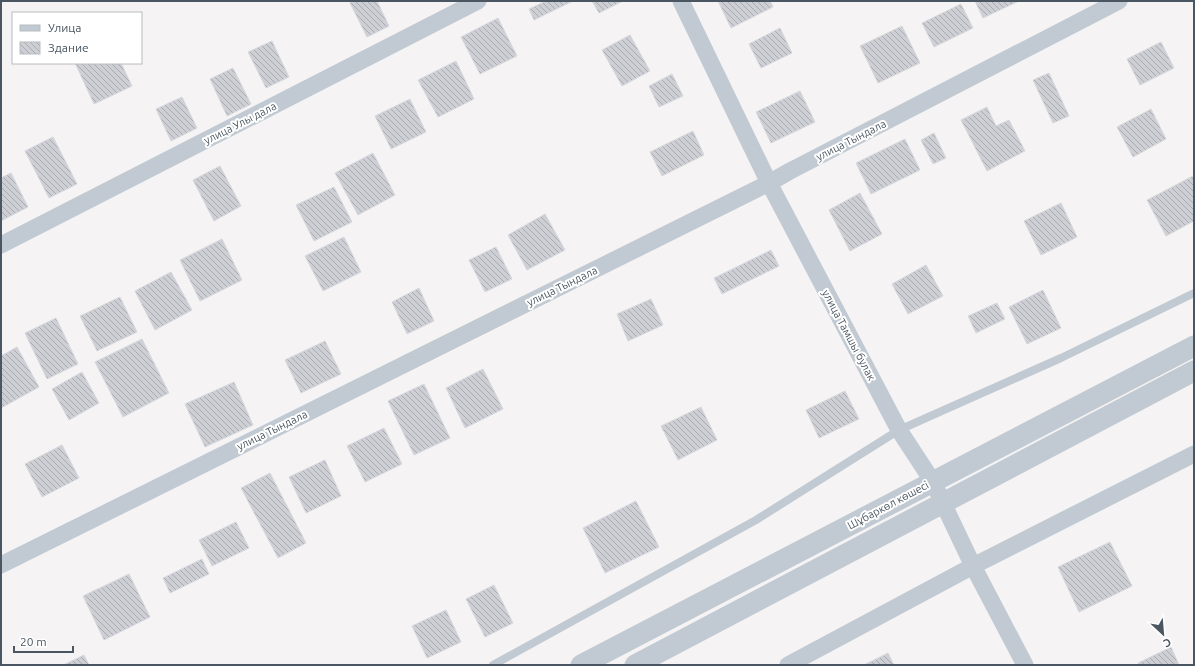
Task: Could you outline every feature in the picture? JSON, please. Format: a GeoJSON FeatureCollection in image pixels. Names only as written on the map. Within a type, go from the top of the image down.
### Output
{"type":"FeatureCollection","features":[{"type":"Feature","properties":{"kind":"street","name":"улица Улы дала"},"geometry":{"type":"LineString","coordinates":[[1,245],[478,1]]}},
{"type":"Feature","properties":{"kind":"street","name":"улица Тамшы булак"},"geometry":{"type":"LineString","coordinates":[[681,1],[769,183],[899,430],[933,482],[973,566],[1024,665]]}},
{"type":"Feature","properties":{"kind":"street","name":"улица Тындала"},"geometry":{"type":"LineString","coordinates":[[1,565],[769,183],[1119,1]]}},
{"type":"Feature","properties":{"kind":"street","name":"Шұбаркөл көшесі"},"geometry":{"type":"LineString","coordinates":[[582,665],[1194,346]]}},
{"type":"Feature","properties":{"kind":"street"},"geometry":{"type":"LineString","coordinates":[[635,665],[1194,371]]}},
{"type":"Feature","properties":{"kind":"street"},"geometry":{"type":"LineString","coordinates":[[788,665],[973,566],[1194,454]]}},
{"type":"Feature","properties":{"kind":"lane"},"geometry":{"type":"LineString","coordinates":[[493,665],[756,520],[899,430],[1061,358],[1194,293]]}},
{"type":"Feature","properties":{"kind":"building"},"geometry":{"type":"Polygon","coordinates":[[[354,1],[377,1],[389,26],[367,37],[350,3],[354,1]]]}},
{"type":"Feature","properties":{"kind":"building"},"geometry":{"type":"Polygon","coordinates":[[[546,1],[573,1],[534,20],[529,9],[546,1]]]}},
{"type":"Feature","properties":{"kind":"building"},"geometry":{"type":"Polygon","coordinates":[[[592,1],[623,1],[599,13],[592,1]]]}},
{"type":"Feature","properties":{"kind":"building"},"geometry":{"type":"Polygon","coordinates":[[[718,1],[770,1],[773,7],[731,28],[718,1]]]}},
{"type":"Feature","properties":{"kind":"building"},"geometry":{"type":"Polygon","coordinates":[[[975,1],[1019,1],[983,18],[975,1]]]}},
{"type":"Feature","properties":{"kind":"building"},"geometry":{"type":"Polygon","coordinates":[[[961,4],[973,28],[934,47],[922,23],[961,4]]]}},
{"type":"Feature","properties":{"kind":"building"},"geometry":{"type":"Polygon","coordinates":[[[498,18],[517,56],[480,74],[461,37],[498,18]]]}},
{"type":"Feature","properties":{"kind":"building"},"geometry":{"type":"Polygon","coordinates":[[[902,26],[920,63],[878,83],[860,46],[902,26]]]}},
{"type":"Feature","properties":{"kind":"building"},"geometry":{"type":"Polygon","coordinates":[[[780,28],[792,53],[761,68],[749,44],[780,28]]]}},
{"type":"Feature","properties":{"kind":"building"},"geometry":{"type":"Polygon","coordinates":[[[630,35],[650,71],[622,86],[602,50],[630,35]]]}},
{"type":"Feature","properties":{"kind":"building"},"geometry":{"type":"Polygon","coordinates":[[[272,41],[289,77],[266,88],[248,52],[272,41]]]}},
{"type":"Feature","properties":{"kind":"building"},"geometry":{"type":"Polygon","coordinates":[[[1161,42],[1174,68],[1140,85],[1127,59],[1161,42]]]}},
{"type":"Feature","properties":{"kind":"building"},"geometry":{"type":"Polygon","coordinates":[[[456,61],[474,99],[438,117],[418,80],[456,61]]]}},
{"type":"Feature","properties":{"kind":"building"},"geometry":{"type":"Polygon","coordinates":[[[75,64],[121,64],[132,86],[94,104],[75,64]]]}},
{"type":"Feature","properties":{"kind":"building"},"geometry":{"type":"Polygon","coordinates":[[[233,68],[251,104],[227,116],[210,79],[233,68]]]}},
{"type":"Feature","properties":{"kind":"building"},"geometry":{"type":"Polygon","coordinates":[[[1049,73],[1069,116],[1053,123],[1033,80],[1049,73]]]}},
{"type":"Feature","properties":{"kind":"building"},"geometry":{"type":"Polygon","coordinates":[[[672,74],[683,96],[659,107],[649,86],[672,74]]]}},
{"type":"Feature","properties":{"kind":"building"},"geometry":{"type":"Polygon","coordinates":[[[800,91],[815,122],[771,143],[756,112],[800,91]]]}},
{"type":"Feature","properties":{"kind":"building"},"geometry":{"type":"Polygon","coordinates":[[[182,97],[197,128],[171,141],[156,109],[182,97]]]}},
{"type":"Feature","properties":{"kind":"building"},"geometry":{"type":"Polygon","coordinates":[[[410,99],[426,132],[391,149],[375,116],[410,99]]]}},
{"type":"Feature","properties":{"kind":"building"},"geometry":{"type":"Polygon","coordinates":[[[987,107],[996,126],[1009,120],[1025,151],[987,171],[961,120],[987,107]]]}},
{"type":"Feature","properties":{"kind":"building"},"geometry":{"type":"Polygon","coordinates":[[[1151,109],[1166,139],[1133,157],[1117,127],[1151,109]]]}},
{"type":"Feature","properties":{"kind":"building"},"geometry":{"type":"Polygon","coordinates":[[[693,131],[704,155],[662,176],[650,152],[693,131]]]}},
{"type":"Feature","properties":{"kind":"building"},"geometry":{"type":"Polygon","coordinates":[[[934,133],[946,158],[933,164],[921,140],[934,133]]]}},
{"type":"Feature","properties":{"kind":"building"},"geometry":{"type":"Polygon","coordinates":[[[53,137],[77,184],[49,198],[25,151],[53,137]]]}},
{"type":"Feature","properties":{"kind":"building"},"geometry":{"type":"Polygon","coordinates":[[[905,139],[920,170],[871,194],[856,163],[905,139]]]}},
{"type":"Feature","properties":{"kind":"building"},"geometry":{"type":"Polygon","coordinates":[[[373,153],[395,195],[358,215],[335,173],[373,153]]]}},
{"type":"Feature","properties":{"kind":"building"},"geometry":{"type":"Polygon","coordinates":[[[220,166],[241,206],[214,221],[193,180],[220,166]]]}},
{"type":"Feature","properties":{"kind":"building"},"geometry":{"type":"Polygon","coordinates":[[[11,173],[28,207],[1,221],[1,178],[11,173]]]}},
{"type":"Feature","properties":{"kind":"building"},"geometry":{"type":"Polygon","coordinates":[[[1193,176],[1194,221],[1166,236],[1147,200],[1193,176]]]}},
{"type":"Feature","properties":{"kind":"building"},"geometry":{"type":"Polygon","coordinates":[[[334,187],[352,222],[314,241],[296,205],[334,187]]]}},
{"type":"Feature","properties":{"kind":"building"},"geometry":{"type":"Polygon","coordinates":[[[860,193],[882,234],[850,251],[829,210],[860,193]]]}},
{"type":"Feature","properties":{"kind":"building"},"geometry":{"type":"Polygon","coordinates":[[[1061,203],[1077,237],[1041,255],[1024,221],[1061,203]]]}},
{"type":"Feature","properties":{"kind":"building"},"geometry":{"type":"Polygon","coordinates":[[[545,214],[565,250],[527,270],[508,235],[545,214]]]}},
{"type":"Feature","properties":{"kind":"building"},"geometry":{"type":"Polygon","coordinates":[[[344,237],[361,272],[323,291],[305,256],[344,237]]]}},
{"type":"Feature","properties":{"kind":"building"},"geometry":{"type":"Polygon","coordinates":[[[222,239],[242,280],[200,301],[180,260],[222,239]]]}},
{"type":"Feature","properties":{"kind":"building"},"geometry":{"type":"Polygon","coordinates":[[[496,247],[512,279],[485,292],[469,260],[496,247]]]}},
{"type":"Feature","properties":{"kind":"building"},"geometry":{"type":"Polygon","coordinates":[[[771,250],[779,266],[722,294],[714,278],[771,250]]]}},
{"type":"Feature","properties":{"kind":"building"},"geometry":{"type":"Polygon","coordinates":[[[926,265],[943,296],[908,314],[892,284],[926,265]]]}},
{"type":"Feature","properties":{"kind":"building"},"geometry":{"type":"Polygon","coordinates":[[[171,272],[192,310],[155,330],[135,291],[171,272]]]}},
{"type":"Feature","properties":{"kind":"building"},"geometry":{"type":"Polygon","coordinates":[[[419,288],[434,321],[407,334],[392,302],[419,288]]]}},
{"type":"Feature","properties":{"kind":"building"},"geometry":{"type":"Polygon","coordinates":[[[1043,290],[1061,328],[1027,344],[1009,307],[1043,290]]]}},
{"type":"Feature","properties":{"kind":"building"},"geometry":{"type":"Polygon","coordinates":[[[120,297],[137,332],[97,351],[80,316],[120,297]]]}},
{"type":"Feature","properties":{"kind":"building"},"geometry":{"type":"Polygon","coordinates":[[[651,299],[663,325],[628,341],[617,314],[651,299]]]}},
{"type":"Feature","properties":{"kind":"building"},"geometry":{"type":"Polygon","coordinates":[[[997,303],[1005,319],[976,333],[968,316],[997,303]]]}},
{"type":"Feature","properties":{"kind":"building"},"geometry":{"type":"Polygon","coordinates":[[[56,318],[78,364],[47,379],[25,333],[56,318]]]}},
{"type":"Feature","properties":{"kind":"building"},"geometry":{"type":"Polygon","coordinates":[[[142,339],[169,393],[123,417],[95,362],[142,339]]]}},
{"type":"Feature","properties":{"kind":"building"},"geometry":{"type":"Polygon","coordinates":[[[325,341],[341,374],[301,393],[285,360],[325,341]]]}},
{"type":"Feature","properties":{"kind":"building"},"geometry":{"type":"Polygon","coordinates":[[[17,347],[39,387],[1,408],[1,356],[17,347]]]}},
{"type":"Feature","properties":{"kind":"building"},"geometry":{"type":"Polygon","coordinates":[[[483,369],[503,409],[465,428],[446,388],[483,369]]]}},
{"type":"Feature","properties":{"kind":"building"},"geometry":{"type":"Polygon","coordinates":[[[82,372],[99,403],[69,420],[52,389],[82,372]]]}},
{"type":"Feature","properties":{"kind":"building"},"geometry":{"type":"Polygon","coordinates":[[[234,382],[253,425],[205,447],[185,404],[234,382]]]}},
{"type":"Feature","properties":{"kind":"building"},"geometry":{"type":"Polygon","coordinates":[[[424,384],[450,438],[414,455],[388,401],[424,384]]]}},
{"type":"Feature","properties":{"kind":"building"},"geometry":{"type":"Polygon","coordinates":[[[845,391],[859,419],[819,438],[806,410],[845,391]]]}},
{"type":"Feature","properties":{"kind":"building"},"geometry":{"type":"Polygon","coordinates":[[[701,407],[717,440],[678,460],[661,426],[701,407]]]}},
{"type":"Feature","properties":{"kind":"building"},"geometry":{"type":"Polygon","coordinates":[[[384,428],[402,464],[365,482],[347,446],[384,428]]]}},
{"type":"Feature","properties":{"kind":"building"},"geometry":{"type":"Polygon","coordinates":[[[62,445],[79,478],[42,497],[25,464],[62,445]]]}},
{"type":"Feature","properties":{"kind":"building"},"geometry":{"type":"Polygon","coordinates":[[[325,460],[341,496],[306,513],[289,477],[325,460]]]}},
{"type":"Feature","properties":{"kind":"building"},"geometry":{"type":"Polygon","coordinates":[[[270,473],[306,543],[278,558],[241,488],[270,473]]]}},
{"type":"Feature","properties":{"kind":"building"},"geometry":{"type":"Polygon","coordinates":[[[636,501],[659,547],[605,573],[583,528],[636,501]]]}},
{"type":"Feature","properties":{"kind":"building"},"geometry":{"type":"Polygon","coordinates":[[[236,522],[249,548],[212,566],[199,540],[236,522]]]}},
{"type":"Feature","properties":{"kind":"building"},"geometry":{"type":"Polygon","coordinates":[[[1110,542],[1132,586],[1079,612],[1058,567],[1110,542]]]}},
{"type":"Feature","properties":{"kind":"building"},"geometry":{"type":"Polygon","coordinates":[[[202,559],[209,574],[170,593],[163,578],[202,559]]]}},
{"type":"Feature","properties":{"kind":"building"},"geometry":{"type":"Polygon","coordinates":[[[129,574],[150,617],[104,640],[83,596],[129,574]]]}},
{"type":"Feature","properties":{"kind":"building"},"geometry":{"type":"Polygon","coordinates":[[[494,585],[513,623],[485,637],[466,599],[494,585]]]}},
{"type":"Feature","properties":{"kind":"building"},"geometry":{"type":"Polygon","coordinates":[[[446,610],[461,642],[427,658],[412,626],[446,610]]]}},
{"type":"Feature","properties":{"kind":"building"},"geometry":{"type":"Polygon","coordinates":[[[1171,647],[1179,665],[1139,665],[1138,663],[1171,647]]]}},
{"type":"Feature","properties":{"kind":"building"},"geometry":{"type":"Polygon","coordinates":[[[888,653],[894,665],[864,665],[888,653]]]}},
{"type":"Feature","properties":{"kind":"building"},"geometry":{"type":"Polygon","coordinates":[[[84,655],[89,665],[63,665],[84,655]]]}}]}
